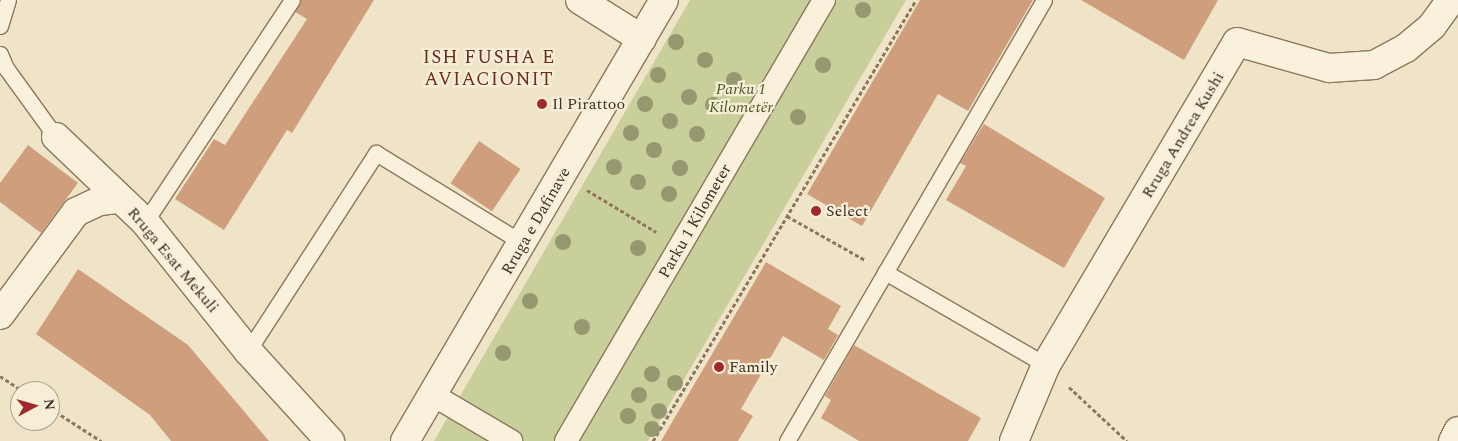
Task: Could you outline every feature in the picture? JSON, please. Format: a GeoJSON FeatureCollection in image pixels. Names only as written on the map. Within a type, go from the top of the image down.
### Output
{"type":"FeatureCollection","features":[{"type":"Feature","properties":{"kind":"street"},"geometry":{"type":"LineString","coordinates":[[580,0],[642,39]]}},
{"type":"Feature","properties":{"kind":"street","name":"Rruga e Dafinave"},"geometry":{"type":"LineString","coordinates":[[406,441],[664,0]]}},
{"type":"Feature","properties":{"kind":"street","name":"Parku 1 Kilometer"},"geometry":{"type":"LineString","coordinates":[[566,441],[824,0]]}},
{"type":"Feature","properties":{"kind":"street","name":"Rruga Andrea Kushi"},"geometry":{"type":"LineString","coordinates":[[1014,441],[1046,365],[1237,42],[1328,68],[1374,65],[1406,48],[1432,26],[1451,0]]}},
{"type":"Feature","properties":{"kind":"street","name":"Rruga Esat Mekuli"},"geometry":{"type":"LineString","coordinates":[[56,137],[145,222],[248,351],[330,441]]}},
{"type":"Feature","properties":{"kind":"street"},"geometry":{"type":"LineString","coordinates":[[0,315],[76,212],[100,201],[120,199]]}},
{"type":"Feature","properties":{"kind":"street"},"geometry":{"type":"LineString","coordinates":[[433,395],[511,441]]}},
{"type":"Feature","properties":{"kind":"street"},"geometry":{"type":"LineString","coordinates":[[1453,441],[1458,431]]}},
{"type":"Feature","properties":{"kind":"lane"},"geometry":{"type":"LineString","coordinates":[[0,26],[8,0]]}},
{"type":"Feature","properties":{"kind":"lane"},"geometry":{"type":"LineString","coordinates":[[145,222],[292,0]]}},
{"type":"Feature","properties":{"kind":"lane"},"geometry":{"type":"LineString","coordinates":[[787,441],[1044,0]]}},
{"type":"Feature","properties":{"kind":"lane","name":"Rruga Esat Mekuli"},"geometry":{"type":"LineString","coordinates":[[0,54],[6,68],[56,137]]}},
{"type":"Feature","properties":{"kind":"lane"},"geometry":{"type":"LineString","coordinates":[[248,351],[376,153],[523,243]]}},
{"type":"Feature","properties":{"kind":"lane"},"geometry":{"type":"LineString","coordinates":[[885,272],[1046,365]]}},
{"type":"Feature","properties":{"kind":"path"},"geometry":{"type":"LineString","coordinates":[[653,441],[916,0]]}},
{"type":"Feature","properties":{"kind":"path"},"geometry":{"type":"LineString","coordinates":[[562,176],[680,246]]}},
{"type":"Feature","properties":{"kind":"path"},"geometry":{"type":"LineString","coordinates":[[787,216],[885,272]]}},
{"type":"Feature","properties":{"kind":"path"},"geometry":{"type":"LineString","coordinates":[[1046,365],[1127,441]]}},
{"type":"Feature","properties":{"kind":"path"},"geometry":{"type":"LineString","coordinates":[[60,414],[101,441]]}},
{"type":"Feature","properties":{"kind":"green space","name":"Parku 1 Kilometër"},"geometry":{"type":"Polygon","coordinates":[[[690,0],[906,0],[648,441],[434,441],[690,0]]]}},
{"type":"Feature","properties":{"kind":"building"},"geometry":{"type":"Polygon","coordinates":[[[301,0],[374,0],[292,133],[287,130],[224,230],[175,199],[214,139],[225,145],[307,19],[295,12],[301,0]]]}},
{"type":"Feature","properties":{"kind":"building"},"geometry":{"type":"Polygon","coordinates":[[[920,0],[1033,0],[968,111],[938,94],[862,226],[807,194],[920,0]]]}},
{"type":"Feature","properties":{"kind":"building"},"geometry":{"type":"Polygon","coordinates":[[[1081,0],[1218,0],[1184,60],[1081,0]]]}},
{"type":"Feature","properties":{"kind":"building"},"geometry":{"type":"Polygon","coordinates":[[[984,124],[1105,198],[1064,268],[946,200],[966,166],[960,163],[984,124]]]}},
{"type":"Feature","properties":{"kind":"building"},"geometry":{"type":"Polygon","coordinates":[[[479,141],[520,169],[492,211],[450,183],[479,141]]]}},
{"type":"Feature","properties":{"kind":"building"},"geometry":{"type":"Polygon","coordinates":[[[28,145],[78,183],[41,233],[0,202],[0,183],[28,145]]]}},
{"type":"Feature","properties":{"kind":"building"},"geometry":{"type":"Polygon","coordinates":[[[766,262],[841,306],[828,329],[838,335],[824,360],[783,336],[741,409],[753,416],[738,441],[661,441],[766,262]]]}},
{"type":"Feature","properties":{"kind":"building"},"geometry":{"type":"Polygon","coordinates":[[[78,269],[188,345],[269,441],[171,441],[150,415],[36,334],[78,269]]]}},
{"type":"Feature","properties":{"kind":"building"},"geometry":{"type":"Polygon","coordinates":[[[854,345],[981,418],[968,441],[859,441],[821,418],[831,400],[825,396],[854,345]]]}},
{"type":"Feature","properties":{"kind":"place","name":"Il Pirattoo"},"geometry":{"type":"Point","coordinates":[542,104]}},
{"type":"Feature","properties":{"kind":"place","name":"Select"},"geometry":{"type":"Point","coordinates":[816,211]}},
{"type":"Feature","properties":{"kind":"place","name":"Family"},"geometry":{"type":"Point","coordinates":[719,367]}},
{"type":"Feature","properties":{"kind":"district","name":"ISH FUSHA E AVIACIONIT"},"geometry":{"type":"Point","coordinates":[489,69]}}]}
